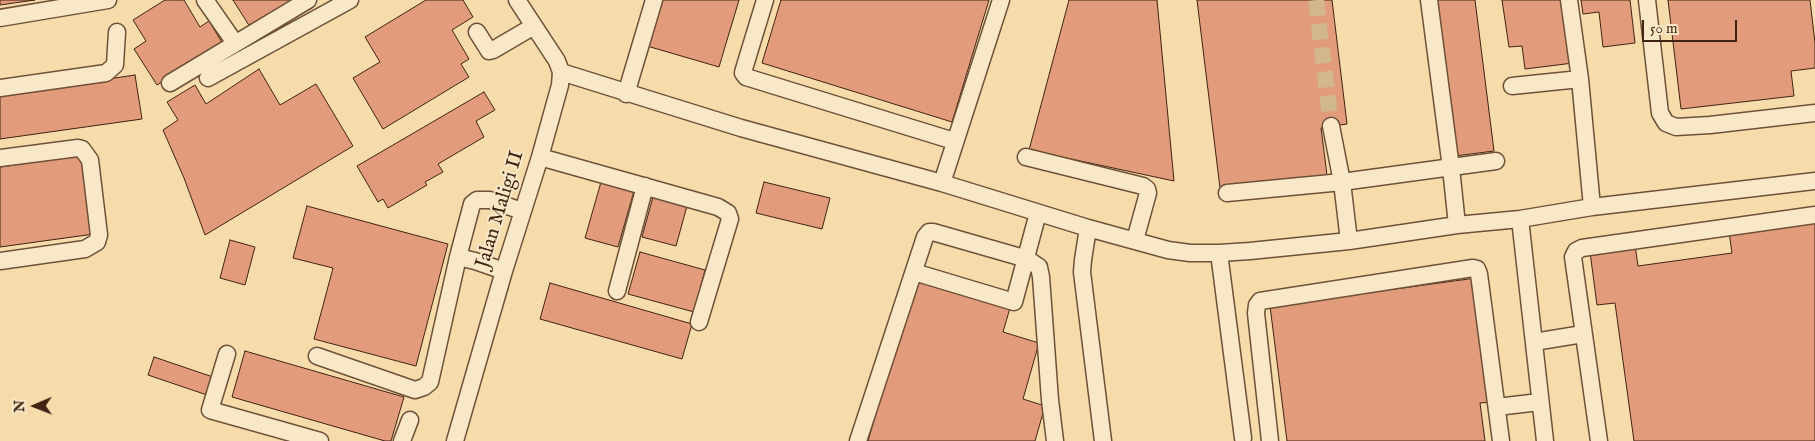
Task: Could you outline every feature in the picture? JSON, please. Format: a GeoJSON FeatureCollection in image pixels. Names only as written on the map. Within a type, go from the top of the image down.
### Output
{"type":"FeatureCollection","features":[{"type":"Feature","properties":{"kind":"street"},"geometry":{"type":"LineString","coordinates":[[0,18],[108,0]]}},
{"type":"Feature","properties":{"kind":"street"},"geometry":{"type":"LineString","coordinates":[[205,0],[235,43]]}},
{"type":"Feature","properties":{"kind":"street"},"geometry":{"type":"LineString","coordinates":[[170,83],[308,0]]}},
{"type":"Feature","properties":{"kind":"street"},"geometry":{"type":"LineString","coordinates":[[208,78],[350,0]]}},
{"type":"Feature","properties":{"kind":"street"},"geometry":{"type":"LineString","coordinates":[[517,0],[556,61],[560,72],[626,94],[741,128],[942,183],[1088,228],[1168,250],[1190,253],[1220,253],[1348,241],[1457,225],[1520,219],[1592,207],[1815,181]]}},
{"type":"Feature","properties":{"kind":"street"},"geometry":{"type":"LineString","coordinates":[[626,94],[654,0]]}},
{"type":"Feature","properties":{"kind":"street"},"geometry":{"type":"LineString","coordinates":[[765,0],[743,73],[746,77],[954,142]]}},
{"type":"Feature","properties":{"kind":"street"},"geometry":{"type":"LineString","coordinates":[[942,183],[1001,0]]}},
{"type":"Feature","properties":{"kind":"street"},"geometry":{"type":"LineString","coordinates":[[1429,0],[1457,225]]}},
{"type":"Feature","properties":{"kind":"street"},"geometry":{"type":"LineString","coordinates":[[1569,0],[1580,79],[1592,207]]}},
{"type":"Feature","properties":{"kind":"street"},"geometry":{"type":"LineString","coordinates":[[1646,0],[1660,113],[1666,123],[1676,126],[1710,125],[1815,114]]}},
{"type":"Feature","properties":{"kind":"street"},"geometry":{"type":"LineString","coordinates":[[477,32],[489,51],[534,26]]}},
{"type":"Feature","properties":{"kind":"street"},"geometry":{"type":"LineString","coordinates":[[0,88],[106,73],[115,65],[117,32]]}},
{"type":"Feature","properties":{"kind":"street","name":"Jalan Maligi II"},"geometry":{"type":"LineString","coordinates":[[456,441],[504,271],[540,157],[560,85],[560,72]]}},
{"type":"Feature","properties":{"kind":"street"},"geometry":{"type":"LineString","coordinates":[[1512,86],[1580,79]]}},
{"type":"Feature","properties":{"kind":"street"},"geometry":{"type":"LineString","coordinates":[[1331,126],[1342,182],[1348,241]]}},
{"type":"Feature","properties":{"kind":"street"},"geometry":{"type":"LineString","coordinates":[[0,158],[82,149],[90,160],[99,236],[97,242],[85,249],[0,260]]}},
{"type":"Feature","properties":{"kind":"street"},"geometry":{"type":"LineString","coordinates":[[540,157],[718,207],[728,213],[730,218],[699,322]]}},
{"type":"Feature","properties":{"kind":"street"},"geometry":{"type":"LineString","coordinates":[[1026,157],[1143,186],[1147,189],[1148,193],[1135,240]]}},
{"type":"Feature","properties":{"kind":"street"},"geometry":{"type":"LineString","coordinates":[[1227,193],[1342,182],[1496,161]]}},
{"type":"Feature","properties":{"kind":"street"},"geometry":{"type":"LineString","coordinates":[[617,291],[644,186]]}},
{"type":"Feature","properties":{"kind":"street"},"geometry":{"type":"LineString","coordinates":[[317,356],[415,390],[424,387],[430,382],[472,204],[477,200],[490,200],[522,211]]}},
{"type":"Feature","properties":{"kind":"street"},"geometry":{"type":"LineString","coordinates":[[914,272],[1014,302],[1038,213]]}},
{"type":"Feature","properties":{"kind":"street"},"geometry":{"type":"LineString","coordinates":[[1599,441],[1573,257],[1576,251],[1582,248],[1815,215]]}},
{"type":"Feature","properties":{"kind":"street"},"geometry":{"type":"LineString","coordinates":[[1520,219],[1544,441]]}},
{"type":"Feature","properties":{"kind":"street"},"geometry":{"type":"LineString","coordinates":[[1088,228],[1082,272],[1103,441]]}},
{"type":"Feature","properties":{"kind":"street"},"geometry":{"type":"LineString","coordinates":[[858,441],[925,237],[929,232],[1027,258],[1039,267],[1055,441]]}},
{"type":"Feature","properties":{"kind":"street"},"geometry":{"type":"LineString","coordinates":[[1220,253],[1243,438]]}},
{"type":"Feature","properties":{"kind":"street"},"geometry":{"type":"LineString","coordinates":[[458,257],[504,271]]}},
{"type":"Feature","properties":{"kind":"street"},"geometry":{"type":"LineString","coordinates":[[1270,441],[1256,313],[1257,305],[1260,301],[1473,268],[1477,269],[1479,274],[1501,441]]}},
{"type":"Feature","properties":{"kind":"street"},"geometry":{"type":"LineString","coordinates":[[1534,342],[1583,334]]}},
{"type":"Feature","properties":{"kind":"street"},"geometry":{"type":"LineString","coordinates":[[227,354],[210,410],[320,441]]}},
{"type":"Feature","properties":{"kind":"street"},"geometry":{"type":"LineString","coordinates":[[1497,407],[1539,402]]}},
{"type":"Feature","properties":{"kind":"street"},"geometry":{"type":"LineString","coordinates":[[1043,441],[1051,412]]}},
{"type":"Feature","properties":{"kind":"street"},"geometry":{"type":"LineString","coordinates":[[402,441],[410,420]]}},
{"type":"Feature","properties":{"kind":"building"},"geometry":{"type":"Polygon","coordinates":[[[0,0],[35,0],[0,5],[0,0]]]}},
{"type":"Feature","properties":{"kind":"building"},"geometry":{"type":"Polygon","coordinates":[[[165,0],[184,0],[200,27],[209,21],[223,44],[157,85],[134,49],[146,41],[133,20],[165,0]]]}},
{"type":"Feature","properties":{"kind":"building"},"geometry":{"type":"Polygon","coordinates":[[[233,0],[293,0],[250,27],[233,0]]]}},
{"type":"Feature","properties":{"kind":"building"},"geometry":{"type":"Polygon","coordinates":[[[426,0],[463,0],[473,17],[452,30],[469,59],[461,64],[469,77],[383,129],[353,78],[380,62],[365,37],[426,0]]]}},
{"type":"Feature","properties":{"kind":"building"},"geometry":{"type":"Polygon","coordinates":[[[661,0],[739,0],[719,67],[647,46],[661,0]]]}},
{"type":"Feature","properties":{"kind":"building"},"geometry":{"type":"Polygon","coordinates":[[[781,0],[989,0],[952,122],[762,63],[781,0]]]}},
{"type":"Feature","properties":{"kind":"building"},"geometry":{"type":"Polygon","coordinates":[[[1069,0],[1157,0],[1174,181],[1029,150],[1069,0]]]}},
{"type":"Feature","properties":{"kind":"building"},"geometry":{"type":"Polygon","coordinates":[[[1197,0],[1332,0],[1347,124],[1321,128],[1327,175],[1220,188],[1197,0]]]}},
{"type":"Feature","properties":{"kind":"building"},"geometry":{"type":"Polygon","coordinates":[[[1435,0],[1475,0],[1494,151],[1455,156],[1435,0]]]}},
{"type":"Feature","properties":{"kind":"building"},"geometry":{"type":"Polygon","coordinates":[[[1502,0],[1564,0],[1573,63],[1525,69],[1522,46],[1509,47],[1502,0]]]}},
{"type":"Feature","properties":{"kind":"building"},"geometry":{"type":"Polygon","coordinates":[[[1581,0],[1630,0],[1635,43],[1603,47],[1599,12],[1583,14],[1581,0]]]}},
{"type":"Feature","properties":{"kind":"building"},"geometry":{"type":"Polygon","coordinates":[[[1668,0],[1810,0],[1815,43],[1815,68],[1791,71],[1794,96],[1681,109],[1668,0]]]}},
{"type":"Feature","properties":{"kind":"building"},"geometry":{"type":"Polygon","coordinates":[[[259,69],[280,105],[316,84],[353,146],[205,235],[184,178],[163,130],[178,120],[167,102],[195,85],[206,104],[259,69]]]}},
{"type":"Feature","properties":{"kind":"building"},"geometry":{"type":"Polygon","coordinates":[[[135,75],[142,119],[0,139],[0,95],[135,75]]]}},
{"type":"Feature","properties":{"kind":"building"},"geometry":{"type":"Polygon","coordinates":[[[484,92],[495,110],[476,121],[484,137],[438,164],[443,172],[425,182],[427,185],[388,208],[383,199],[378,202],[357,166],[484,92]]]}},
{"type":"Feature","properties":{"kind":"building"},"geometry":{"type":"Polygon","coordinates":[[[83,155],[94,234],[0,247],[0,167],[83,155]]]}},
{"type":"Feature","properties":{"kind":"building"},"geometry":{"type":"Polygon","coordinates":[[[601,182],[634,191],[618,247],[585,238],[601,182]]]}},
{"type":"Feature","properties":{"kind":"building"},"geometry":{"type":"Polygon","coordinates":[[[764,182],[830,198],[822,229],[756,213],[764,182]]]}},
{"type":"Feature","properties":{"kind":"building"},"geometry":{"type":"Polygon","coordinates":[[[653,197],[687,206],[676,246],[642,237],[653,197]]]}},
{"type":"Feature","properties":{"kind":"building"},"geometry":{"type":"Polygon","coordinates":[[[307,206],[448,244],[416,366],[314,339],[333,268],[293,258],[307,206]]]}},
{"type":"Feature","properties":{"kind":"building"},"geometry":{"type":"Polygon","coordinates":[[[1815,220],[1815,441],[1634,441],[1615,303],[1597,305],[1590,252],[1635,245],[1638,266],[1732,253],[1729,232],[1815,220]]]}},
{"type":"Feature","properties":{"kind":"building"},"geometry":{"type":"Polygon","coordinates":[[[230,240],[255,247],[245,285],[220,278],[230,240]]]}},
{"type":"Feature","properties":{"kind":"building"},"geometry":{"type":"Polygon","coordinates":[[[640,252],[705,270],[694,312],[628,294],[640,252]]]}},
{"type":"Feature","properties":{"kind":"building"},"geometry":{"type":"Polygon","coordinates":[[[1476,278],[1492,402],[1480,403],[1485,441],[1287,441],[1270,306],[1476,278]]]}},
{"type":"Feature","properties":{"kind":"building"},"geometry":{"type":"Polygon","coordinates":[[[915,279],[1010,308],[1003,332],[1039,343],[1023,399],[1045,406],[1035,441],[868,441],[915,279]]]}},
{"type":"Feature","properties":{"kind":"building"},"geometry":{"type":"Polygon","coordinates":[[[550,283],[692,324],[682,359],[540,319],[550,283]]]}},
{"type":"Feature","properties":{"kind":"building"},"geometry":{"type":"Polygon","coordinates":[[[245,351],[404,397],[391,441],[385,441],[232,397],[245,351]]]}},
{"type":"Feature","properties":{"kind":"building"},"geometry":{"type":"Polygon","coordinates":[[[154,357],[213,377],[207,395],[148,375],[154,357]]]}},
{"type":"Feature","properties":{"kind":"tunnel"},"geometry":{"type":"LineString","coordinates":[[1316,0],[1331,126]]}}]}
